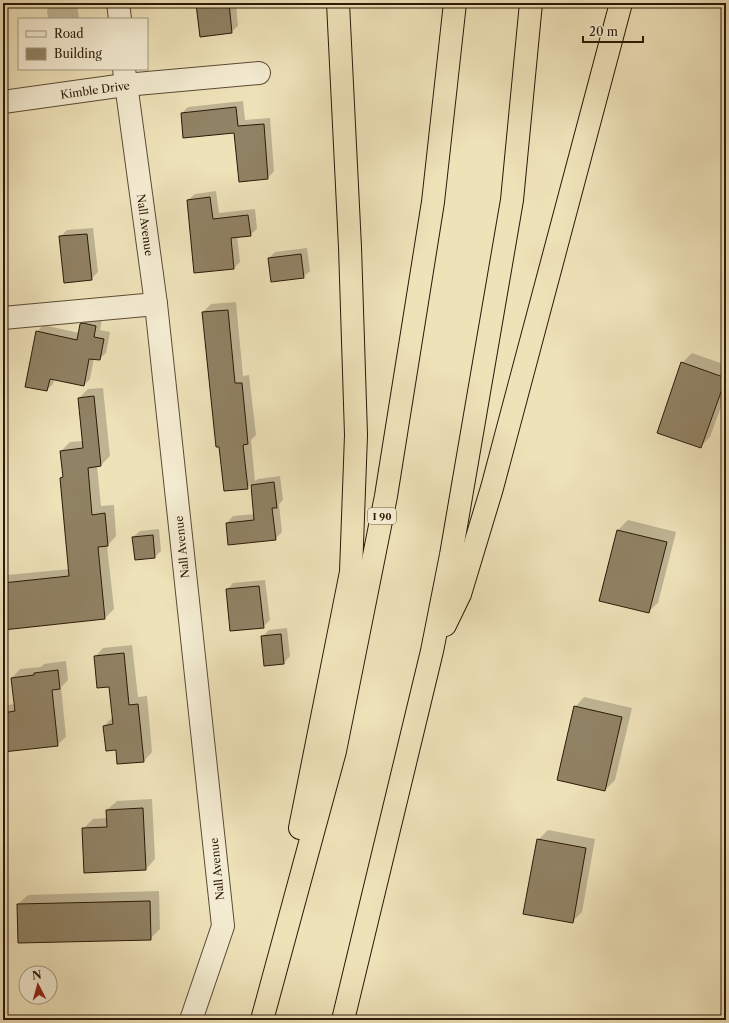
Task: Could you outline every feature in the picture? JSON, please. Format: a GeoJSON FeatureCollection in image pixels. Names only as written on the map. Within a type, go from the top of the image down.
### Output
{"type":"FeatureCollection","features":[{"type":"Feature","properties":{"kind":"highway"},"geometry":{"type":"LineString","coordinates":[[262,1020],[351,572],[356,435],[350,247],[338,3]]}},
{"type":"Feature","properties":{"kind":"highway","name":"I 90"},"geometry":{"type":"LineString","coordinates":[[262,1020],[335,751],[386,496],[433,202],[455,3]]}},
{"type":"Feature","properties":{"kind":"highway"},"geometry":{"type":"LineString","coordinates":[[343,1020],[432,651],[461,500],[512,200],[531,3]]}},
{"type":"Feature","properties":{"kind":"highway"},"geometry":{"type":"LineString","coordinates":[[432,651],[460,594],[489,496],[621,3]]}},
{"type":"Feature","properties":{"kind":"street"},"geometry":{"type":"LineString","coordinates":[[118,3],[120,18]]}},
{"type":"Feature","properties":{"kind":"street","name":"Kimble Drive"},"geometry":{"type":"LineString","coordinates":[[3,102],[124,77],[259,72]]}},
{"type":"Feature","properties":{"kind":"street","name":"Nall Avenue"},"geometry":{"type":"LineString","coordinates":[[124,77],[156,304],[223,926],[191,1020]]}},
{"type":"Feature","properties":{"kind":"street"},"geometry":{"type":"LineString","coordinates":[[3,318],[156,304]]}},
{"type":"Feature","properties":{"kind":"building"},"geometry":{"type":"Polygon","coordinates":[[[229,3],[232,33],[200,37],[196,4],[229,3]]]}},
{"type":"Feature","properties":{"kind":"building"},"geometry":{"type":"Polygon","coordinates":[[[236,107],[238,126],[264,124],[268,179],[239,182],[234,133],[183,138],[181,113],[236,107]]]}},
{"type":"Feature","properties":{"kind":"building"},"geometry":{"type":"Polygon","coordinates":[[[210,197],[213,219],[248,215],[251,236],[231,238],[234,269],[194,273],[187,200],[210,197]]]}},
{"type":"Feature","properties":{"kind":"building"},"geometry":{"type":"Polygon","coordinates":[[[87,234],[92,280],[64,283],[59,236],[87,234]]]}},
{"type":"Feature","properties":{"kind":"building"},"geometry":{"type":"Polygon","coordinates":[[[301,254],[304,278],[271,282],[268,258],[301,254]]]}},
{"type":"Feature","properties":{"kind":"building"},"geometry":{"type":"Polygon","coordinates":[[[228,310],[235,383],[242,383],[248,444],[243,445],[248,489],[224,491],[219,447],[216,447],[202,312],[228,310]]]}},
{"type":"Feature","properties":{"kind":"building"},"geometry":{"type":"Polygon","coordinates":[[[83,323],[96,326],[94,337],[104,339],[100,360],[89,359],[84,386],[50,379],[47,391],[25,387],[36,331],[77,340],[80,324],[83,323]]]}},
{"type":"Feature","properties":{"kind":"building"},"geometry":{"type":"Polygon","coordinates":[[[681,362],[726,378],[701,448],[657,433],[681,362]]]}},
{"type":"Feature","properties":{"kind":"building"},"geometry":{"type":"Polygon","coordinates":[[[94,396],[101,466],[88,468],[92,515],[105,513],[108,546],[98,547],[105,619],[3,630],[3,583],[69,576],[60,478],[63,477],[60,451],[83,448],[78,398],[94,396]]]}},
{"type":"Feature","properties":{"kind":"building"},"geometry":{"type":"Polygon","coordinates":[[[274,482],[277,508],[272,508],[276,540],[228,545],[226,523],[254,520],[251,485],[274,482]]]}},
{"type":"Feature","properties":{"kind":"building"},"geometry":{"type":"Polygon","coordinates":[[[617,530],[667,542],[649,613],[599,601],[617,530]]]}},
{"type":"Feature","properties":{"kind":"building"},"geometry":{"type":"Polygon","coordinates":[[[153,535],[155,558],[135,560],[132,537],[153,535]]]}},
{"type":"Feature","properties":{"kind":"building"},"geometry":{"type":"Polygon","coordinates":[[[259,586],[264,628],[230,631],[226,589],[259,586]]]}},
{"type":"Feature","properties":{"kind":"building"},"geometry":{"type":"Polygon","coordinates":[[[281,634],[284,664],[264,666],[261,636],[281,634]]]}},
{"type":"Feature","properties":{"kind":"building"},"geometry":{"type":"Polygon","coordinates":[[[124,653],[129,705],[138,704],[144,762],[117,764],[116,750],[106,751],[103,726],[113,724],[109,687],[97,688],[94,656],[124,653]]]}},
{"type":"Feature","properties":{"kind":"building"},"geometry":{"type":"Polygon","coordinates":[[[58,670],[60,689],[52,690],[58,746],[3,752],[3,713],[15,711],[11,678],[58,670]]]}},
{"type":"Feature","properties":{"kind":"building"},"geometry":{"type":"Polygon","coordinates":[[[574,706],[622,717],[605,791],[557,780],[574,706]]]}},
{"type":"Feature","properties":{"kind":"building"},"geometry":{"type":"Polygon","coordinates":[[[143,808],[146,870],[84,873],[82,828],[107,827],[106,810],[143,808]]]}},
{"type":"Feature","properties":{"kind":"building"},"geometry":{"type":"Polygon","coordinates":[[[537,839],[586,848],[573,923],[523,914],[537,839]]]}},
{"type":"Feature","properties":{"kind":"building"},"geometry":{"type":"Polygon","coordinates":[[[150,901],[151,940],[18,943],[17,904],[150,901]]]}}]}
